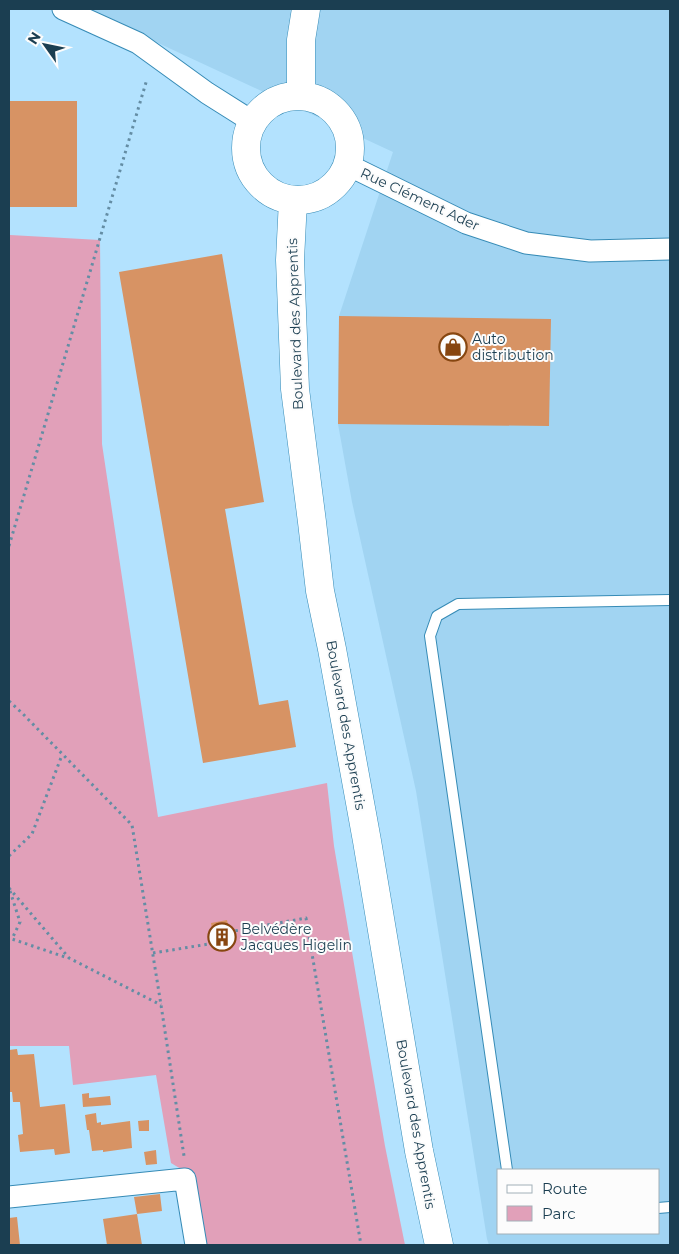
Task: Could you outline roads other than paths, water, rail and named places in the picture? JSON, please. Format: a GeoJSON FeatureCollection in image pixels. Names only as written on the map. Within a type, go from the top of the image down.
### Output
{"type":"FeatureCollection","features":[{"type":"Feature","properties":{"kind":"main road"},"geometry":{"type":"LineString","coordinates":[[301,96],[301,40],[306,9]]}},
{"type":"Feature","properties":{"kind":"main road"},"geometry":{"type":"LineString","coordinates":[[301,96],[316,100],[330,107],[341,119],[348,133],[350,149],[348,165],[339,180],[326,192],[310,199],[293,200],[276,196],[262,186],[252,172],[246,156],[247,138],[253,122],[262,111],[274,102],[288,97],[301,96]]}},
{"type":"Feature","properties":{"kind":"main road","name":"Boulevard des Apprentis"},"geometry":{"type":"LineString","coordinates":[[293,200],[290,260],[295,389],[320,591],[365,831],[419,1151],[439,1245]]}},
{"type":"Feature","properties":{"kind":"street"},"geometry":{"type":"LineString","coordinates":[[63,9],[138,43],[253,122]]}},
{"type":"Feature","properties":{"kind":"street","name":"Rue Clément Ader"},"geometry":{"type":"LineString","coordinates":[[348,165],[466,223],[526,243],[590,250],[670,249]]}},
{"type":"Feature","properties":{"kind":"street"},"geometry":{"type":"LineString","coordinates":[[9,1197],[185,1179],[196,1245]]}},
{"type":"Feature","properties":{"kind":"lane"},"geometry":{"type":"LineString","coordinates":[[507,1169],[430,636],[437,616],[458,604],[670,600]]}},
{"type":"Feature","properties":{"kind":"place","name":"Auto distribution"},"geometry":{"type":"Point","coordinates":[453,347]}},
{"type":"Feature","properties":{"kind":"place","name":"Belvédère Jacques Higelin"},"geometry":{"type":"Point","coordinates":[222,937]}}]}
